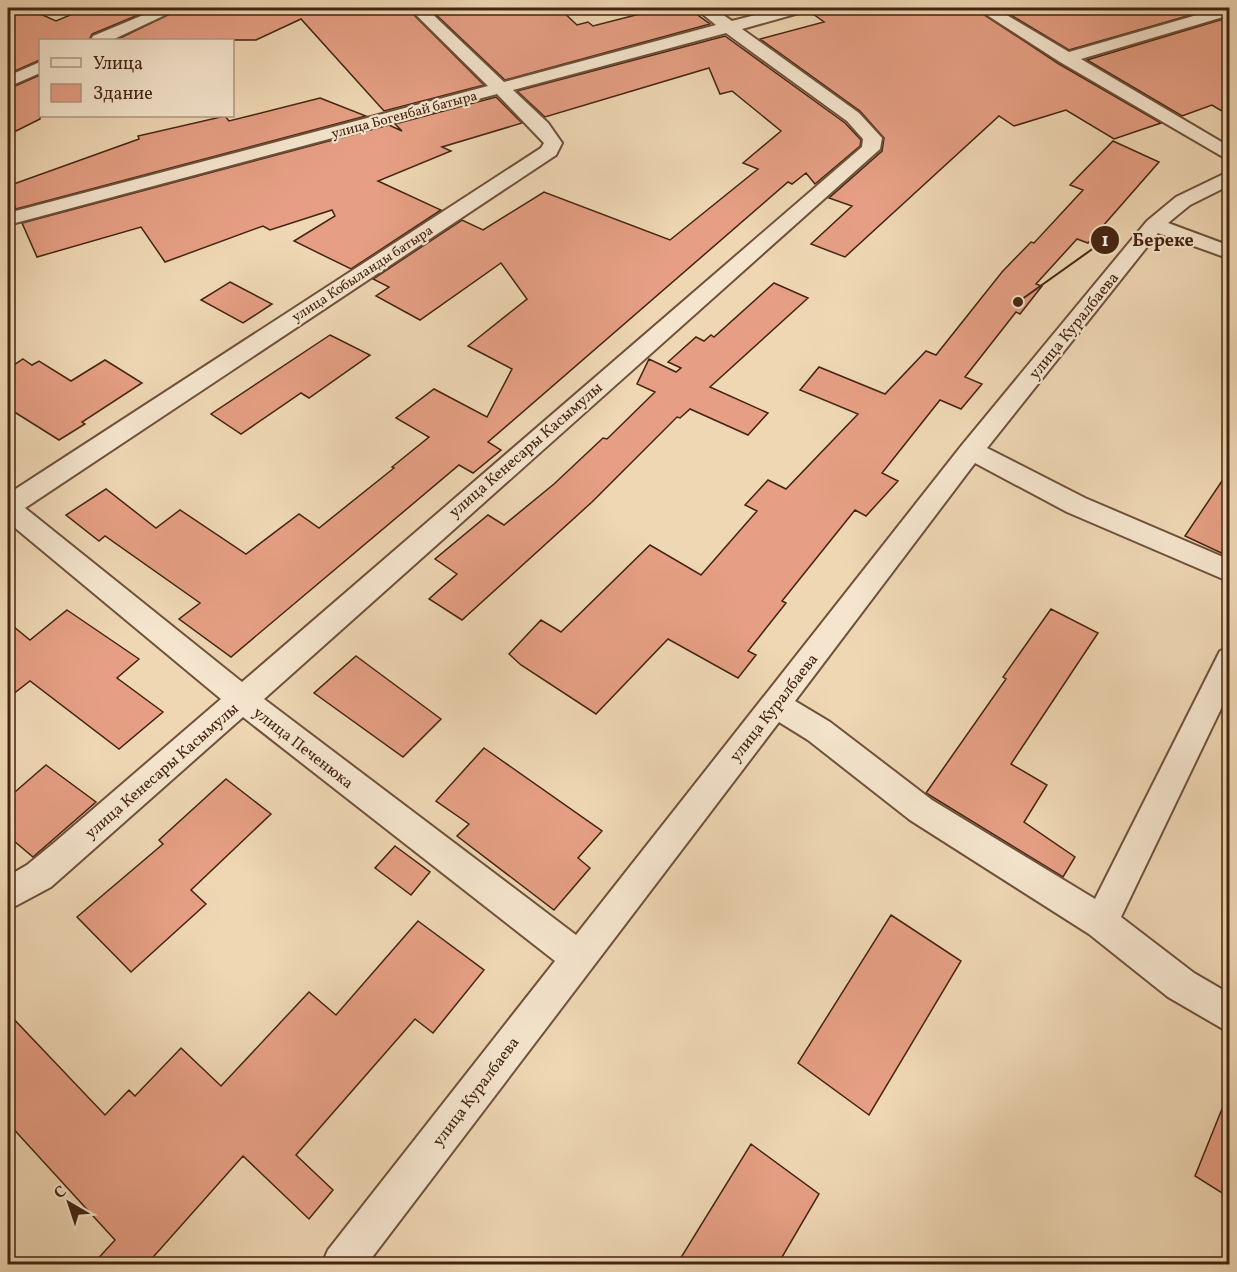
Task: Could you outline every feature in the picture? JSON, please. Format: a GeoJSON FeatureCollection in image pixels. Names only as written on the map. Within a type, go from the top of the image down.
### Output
{"type":"FeatureCollection","features":[{"type":"Feature","properties":{"kind":"street"},"geometry":{"type":"LineString","coordinates":[[101,39],[172,8]]}},
{"type":"Feature","properties":{"kind":"street","name":"улица Кобыланды батыра"},"geometry":{"type":"LineString","coordinates":[[8,507],[549,151],[553,143],[548,135],[417,8]]}},
{"type":"Feature","properties":{"kind":"street","name":"улица Кенесары Касымулы"},"geometry":{"type":"LineString","coordinates":[[8,894],[39,876],[67,853],[871,149],[873,138],[853,117],[703,8]]}},
{"type":"Feature","properties":{"kind":"street","name":"улица Богенбай батыра"},"geometry":{"type":"LineString","coordinates":[[8,219],[800,8]]}},
{"type":"Feature","properties":{"kind":"street"},"geometry":{"type":"LineString","coordinates":[[984,8],[1230,155]]}},
{"type":"Feature","properties":{"kind":"street"},"geometry":{"type":"LineString","coordinates":[[1066,58],[1230,10]]}},
{"type":"Feature","properties":{"kind":"street"},"geometry":{"type":"LineString","coordinates":[[8,82],[39,67]]}},
{"type":"Feature","properties":{"kind":"street","name":"улица Куралбаева"},"geometry":{"type":"LineString","coordinates":[[342,1264],[577,957],[776,705],[971,451],[1154,225],[1183,201],[1230,177]]}},
{"type":"Feature","properties":{"kind":"street"},"geometry":{"type":"LineString","coordinates":[[1154,225],[1230,253]]}},
{"type":"Feature","properties":{"kind":"street"},"geometry":{"type":"LineString","coordinates":[[971,451],[1011,469],[1076,505],[1230,572]]}},
{"type":"Feature","properties":{"kind":"street","name":"улица Печенюка"},"geometry":{"type":"LineString","coordinates":[[8,507],[242,699],[577,957]]}},
{"type":"Feature","properties":{"kind":"street"},"geometry":{"type":"LineString","coordinates":[[1101,922],[1230,659]]}},
{"type":"Feature","properties":{"kind":"street"},"geometry":{"type":"LineString","coordinates":[[776,705],[819,731],[921,810],[1101,922],[1181,985],[1230,1015]]}},
{"type":"Feature","properties":{"kind":"building"},"geometry":{"type":"Polygon","coordinates":[[[8,8],[27,8],[56,21],[87,8],[155,8],[92,34],[90,39],[39,39],[39,60],[8,74],[8,8]]]}},
{"type":"Feature","properties":{"kind":"building"},"geometry":{"type":"Polygon","coordinates":[[[182,8],[407,8],[484,85],[384,111],[301,19],[256,40],[118,39],[182,8]]]}},
{"type":"Feature","properties":{"kind":"building"},"geometry":{"type":"Polygon","coordinates":[[[429,8],[559,8],[577,25],[588,22],[593,26],[663,8],[688,8],[710,24],[505,80],[429,8]]]}},
{"type":"Feature","properties":{"kind":"building"},"geometry":{"type":"Polygon","coordinates":[[[810,8],[974,8],[1059,64],[1161,123],[1114,139],[1066,110],[1014,126],[999,116],[845,257],[811,244],[852,206],[829,198],[882,151],[884,138],[860,111],[760,39],[824,22],[809,11],[810,8]]]}},
{"type":"Feature","properties":{"kind":"building"},"geometry":{"type":"Polygon","coordinates":[[[999,8],[1215,8],[1069,50],[999,8]]]}},
{"type":"Feature","properties":{"kind":"building"},"geometry":{"type":"Polygon","coordinates":[[[1230,17],[1230,116],[1212,105],[1182,116],[1087,60],[1230,17]]]}},
{"type":"Feature","properties":{"kind":"building"},"geometry":{"type":"Polygon","coordinates":[[[725,36],[845,123],[861,140],[860,146],[815,184],[806,173],[792,184],[788,182],[488,442],[501,450],[473,473],[459,465],[231,657],[179,619],[200,603],[105,536],[99,541],[66,515],[106,489],[156,528],[180,510],[246,554],[299,514],[319,528],[394,468],[392,467],[429,437],[396,418],[434,389],[487,417],[512,369],[468,346],[527,299],[501,263],[420,320],[376,296],[389,287],[373,279],[462,220],[483,230],[544,192],[670,240],[758,169],[743,163],[781,131],[732,91],[720,94],[709,68],[545,117],[517,91],[725,36]]]}},
{"type":"Feature","properties":{"kind":"building"},"geometry":{"type":"Polygon","coordinates":[[[39,75],[40,119],[8,135],[8,89],[39,75]]]}},
{"type":"Feature","properties":{"kind":"building"},"geometry":{"type":"Polygon","coordinates":[[[496,97],[522,123],[442,147],[451,151],[378,181],[441,210],[351,269],[294,241],[335,216],[332,210],[270,230],[263,226],[165,262],[141,227],[37,257],[22,223],[389,125],[402,131],[395,124],[496,97]]]}},
{"type":"Feature","properties":{"kind":"building"},"geometry":{"type":"Polygon","coordinates":[[[320,98],[366,116],[16,209],[8,189],[8,186],[139,139],[138,136],[221,117],[226,117],[229,121],[320,98]]]}},
{"type":"Feature","properties":{"kind":"building"},"geometry":{"type":"Polygon","coordinates":[[[1113,141],[1159,162],[1088,243],[1077,239],[1036,284],[1042,286],[1020,314],[1016,312],[965,377],[982,384],[961,409],[940,400],[882,473],[898,481],[866,516],[855,510],[782,601],[786,603],[748,651],[756,655],[738,678],[668,639],[596,714],[521,665],[509,654],[541,620],[561,632],[650,545],[701,575],[757,511],[745,505],[768,480],[786,489],[858,414],[800,390],[819,367],[885,394],[926,351],[936,355],[1002,272],[1031,242],[1034,243],[1083,190],[1070,185],[1113,141]]]}},
{"type":"Feature","properties":{"kind":"building"},"geometry":{"type":"Polygon","coordinates":[[[230,282],[272,304],[243,323],[201,300],[230,282]]]}},
{"type":"Feature","properties":{"kind":"building"},"geometry":{"type":"Polygon","coordinates":[[[774,283],[808,298],[710,387],[768,413],[748,435],[690,409],[680,418],[677,417],[592,502],[462,620],[429,599],[457,574],[435,559],[488,515],[504,525],[554,484],[603,438],[607,439],[655,392],[637,384],[649,359],[676,372],[681,368],[668,362],[696,337],[704,341],[711,335],[714,337],[774,283]]]}},
{"type":"Feature","properties":{"kind":"building"},"geometry":{"type":"Polygon","coordinates":[[[330,335],[370,355],[309,398],[301,393],[241,434],[211,414],[330,335]]]}},
{"type":"Feature","properties":{"kind":"building"},"geometry":{"type":"Polygon","coordinates":[[[23,359],[32,365],[39,361],[71,381],[105,360],[142,383],[82,422],[85,424],[59,440],[8,408],[8,369],[23,359]]]}},
{"type":"Feature","properties":{"kind":"building"},"geometry":{"type":"Polygon","coordinates":[[[1230,469],[1230,557],[1185,536],[1230,469]]]}},
{"type":"Feature","properties":{"kind":"building"},"geometry":{"type":"Polygon","coordinates":[[[1051,609],[1098,633],[1011,764],[1047,785],[1024,822],[1075,857],[1063,877],[926,793],[1006,679],[1003,677],[1051,609]]]}},
{"type":"Feature","properties":{"kind":"building"},"geometry":{"type":"Polygon","coordinates":[[[67,610],[139,659],[117,678],[163,712],[119,749],[30,681],[8,698],[8,622],[30,640],[67,610]]]}},
{"type":"Feature","properties":{"kind":"building"},"geometry":{"type":"Polygon","coordinates":[[[356,656],[441,719],[403,757],[314,693],[356,656]]]}},
{"type":"Feature","properties":{"kind":"building"},"geometry":{"type":"Polygon","coordinates":[[[484,748],[602,831],[578,858],[590,868],[554,910],[457,836],[469,824],[436,801],[484,748]]]}},
{"type":"Feature","properties":{"kind":"building"},"geometry":{"type":"Polygon","coordinates":[[[46,765],[96,802],[33,857],[8,836],[8,798],[46,765]]]}},
{"type":"Feature","properties":{"kind":"building"},"geometry":{"type":"Polygon","coordinates":[[[226,779],[271,814],[191,890],[206,904],[131,972],[77,917],[163,844],[159,840],[226,779]]]}},
{"type":"Feature","properties":{"kind":"building"},"geometry":{"type":"Polygon","coordinates":[[[395,846],[430,872],[411,895],[375,868],[395,846]]]}},
{"type":"Feature","properties":{"kind":"building"},"geometry":{"type":"Polygon","coordinates":[[[891,915],[961,961],[869,1115],[798,1063],[891,915]]]}},
{"type":"Feature","properties":{"kind":"building"},"geometry":{"type":"Polygon","coordinates":[[[418,921],[484,970],[433,1033],[415,1019],[296,1155],[333,1190],[309,1219],[243,1156],[147,1264],[93,1264],[115,1240],[8,1123],[8,1013],[105,1115],[129,1090],[135,1096],[181,1048],[221,1086],[309,992],[336,1015],[418,921]]]}},
{"type":"Feature","properties":{"kind":"building"},"geometry":{"type":"Polygon","coordinates":[[[1228,1094],[1230,1094],[1230,1198],[1195,1176],[1228,1094]]]}},
{"type":"Feature","properties":{"kind":"building"},"geometry":{"type":"Polygon","coordinates":[[[751,1144],[819,1194],[778,1264],[677,1264],[751,1144]]]}},
{"type":"Feature","properties":{"kind":"place","name":"Береке"},"geometry":{"type":"Point","coordinates":[1018,302]}}]}
